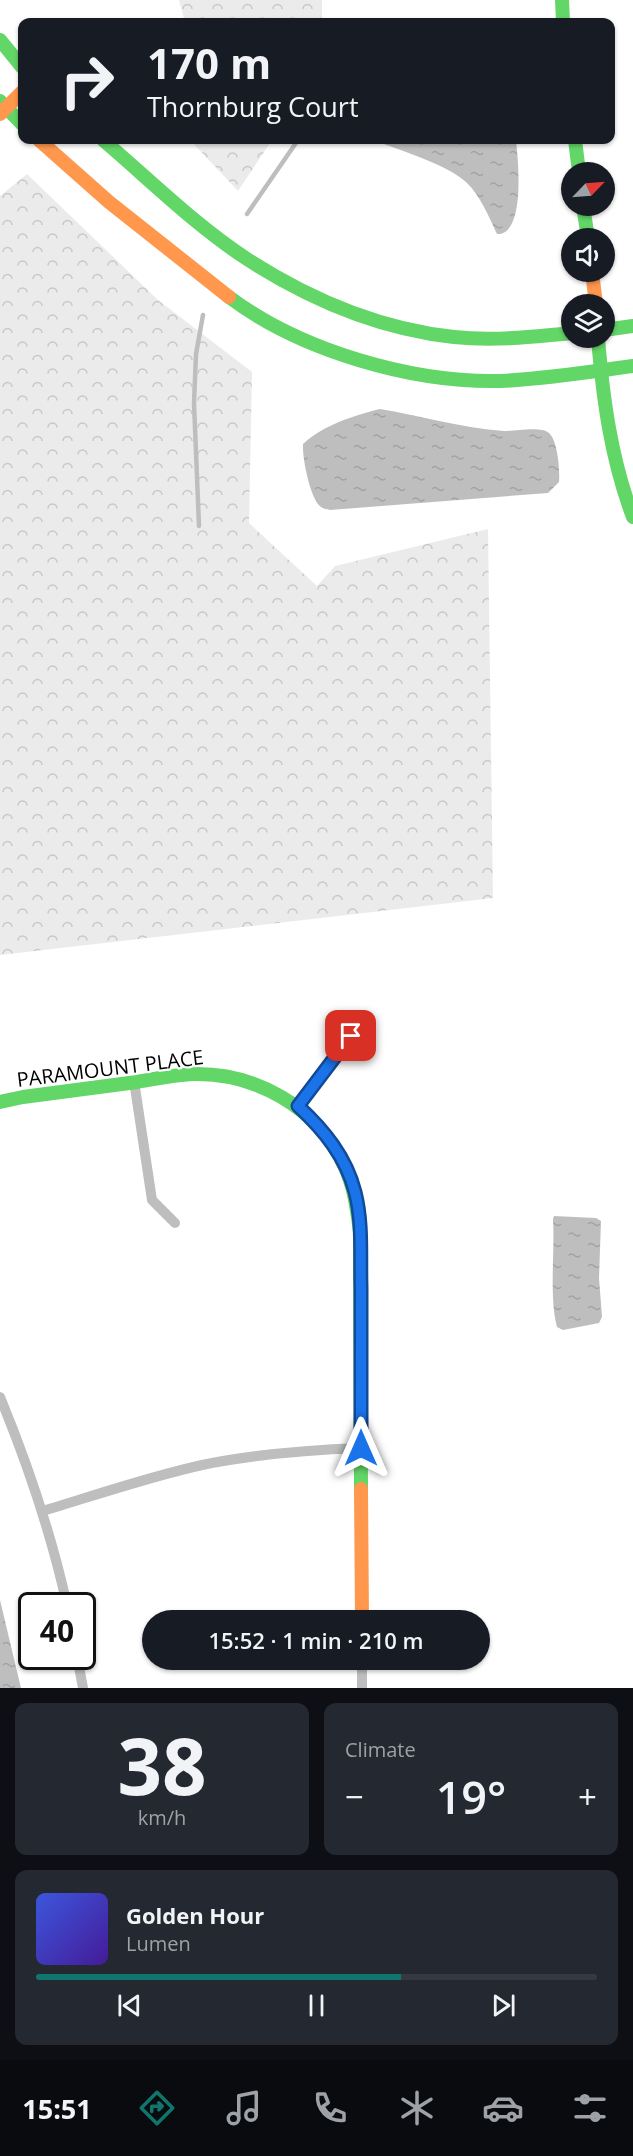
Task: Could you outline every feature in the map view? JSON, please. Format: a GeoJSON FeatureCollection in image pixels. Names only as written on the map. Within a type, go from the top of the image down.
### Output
{"type":"FeatureCollection","features":[{"type":"Feature","properties":{"kind":"main road"},"geometry":{"type":"LineString","coordinates":[[562,0],[563,18]]}},
{"type":"Feature","properties":{"kind":"main road"},"geometry":{"type":"LineString","coordinates":[[0,39],[18,62]]}},
{"type":"Feature","properties":{"kind":"main road"},"geometry":{"type":"LineString","coordinates":[[18,95],[2,108],[18,121]]}},
{"type":"Feature","properties":{"kind":"main road"},"geometry":{"type":"LineString","coordinates":[[43,144],[82,180],[245,308],[309,342],[366,363],[410,374],[458,380],[492,381],[633,366]]}},
{"type":"Feature","properties":{"kind":"main road"},"geometry":{"type":"LineString","coordinates":[[108,144],[221,241],[272,274],[321,299],[364,317],[411,330],[453,337],[505,339],[561,334]]}},
{"type":"Feature","properties":{"kind":"main road"},"geometry":{"type":"LineString","coordinates":[[576,144],[578,162]]}},
{"type":"Feature","properties":{"kind":"main road"},"geometry":{"type":"LineString","coordinates":[[615,328],[633,326]]}},
{"type":"Feature","properties":{"kind":"main road"},"geometry":{"type":"LineString","coordinates":[[599,348],[614,456],[624,495],[633,517]]}},
{"type":"Feature","properties":{"kind":"main road","name":"PARAMOUNT PLACE"},"geometry":{"type":"LineString","coordinates":[[0,1102],[192,1074],[217,1075],[239,1078],[260,1085],[298,1106],[333,1143],[355,1191],[360,1232],[362,1610]]}},
{"type":"Feature","properties":{"kind":"street"},"geometry":{"type":"LineString","coordinates":[[298,1106],[365,1018]]}},
{"type":"Feature","properties":{"kind":"street"},"geometry":{"type":"LineString","coordinates":[[134,1082],[152,1200],[175,1223]]}},
{"type":"Feature","properties":{"kind":"street"},"geometry":{"type":"LineString","coordinates":[[0,1397],[20,1444],[43,1511],[64,1592]]}},
{"type":"Feature","properties":{"kind":"street"},"geometry":{"type":"LineString","coordinates":[[43,1511],[202,1465],[308,1450],[361,1448]]}},
{"type":"Feature","properties":{"kind":"street"},"geometry":{"type":"LineString","coordinates":[[80,1670],[83,1688]]}},
{"type":"Feature","properties":{"kind":"street"},"geometry":{"type":"LineString","coordinates":[[362,1670],[362,1688]]}},
{"type":"Feature","properties":{"kind":"green space"},"geometry":{"type":"Polygon","coordinates":[[[179,0],[322,0],[322,18],[184,18],[179,0]]]}},
{"type":"Feature","properties":{"kind":"green space"},"geometry":{"type":"Polygon","coordinates":[[[194,144],[269,144],[238,191],[194,144]]]}},
{"type":"Feature","properties":{"kind":"green space"},"geometry":{"type":"Polygon","coordinates":[[[27,174],[158,300],[252,372],[249,523],[317,586],[335,566],[488,529],[493,898],[0,955],[0,196],[27,174]]]}},
{"type":"Feature","properties":{"kind":"water"},"geometry":{"type":"Polygon","coordinates":[[[384,144],[516,144],[518,194],[516,210],[506,231],[497,234],[480,200],[466,182],[447,169],[384,144]]]}},
{"type":"Feature","properties":{"kind":"water"},"geometry":{"type":"Polygon","coordinates":[[[380,409],[457,425],[504,431],[535,429],[546,431],[552,437],[556,449],[559,482],[548,493],[330,510],[321,507],[310,487],[305,468],[303,444],[311,437],[339,422],[380,409]]]}},
{"type":"Feature","properties":{"kind":"water"},"geometry":{"type":"Polygon","coordinates":[[[554,1216],[596,1218],[601,1221],[599,1278],[602,1317],[599,1323],[563,1330],[557,1327],[553,1288],[554,1216]]]}},
{"type":"Feature","properties":{"kind":"water"},"geometry":{"type":"Polygon","coordinates":[[[0,1600],[21,1688],[0,1688],[0,1600]]]}},
{"type":"Feature","properties":{"kind":"waterway"},"geometry":{"type":"LineString","coordinates":[[247,214],[295,144]]}},
{"type":"Feature","properties":{"kind":"waterway"},"geometry":{"type":"LineString","coordinates":[[199,526],[194,403],[196,354],[203,315]]}},
{"type":"Feature","properties":{"kind":"traffic: fast"},"geometry":{"type":"LineString","coordinates":[[562,0],[563,18]]}},
{"type":"Feature","properties":{"kind":"traffic: fast"},"geometry":{"type":"LineString","coordinates":[[0,40],[18,62]]}},
{"type":"Feature","properties":{"kind":"traffic: fast"},"geometry":{"type":"LineString","coordinates":[[0,101],[18,120]]}},
{"type":"Feature","properties":{"kind":"traffic: fast"},"geometry":{"type":"LineString","coordinates":[[108,144],[228,246],[271,274],[346,310],[399,327],[454,337],[498,339],[561,334]]}},
{"type":"Feature","properties":{"kind":"traffic: fast"},"geometry":{"type":"LineString","coordinates":[[576,144],[578,162]]}},
{"type":"Feature","properties":{"kind":"traffic: fast"},"geometry":{"type":"LineString","coordinates":[[585,216],[586,228]]}},
{"type":"Feature","properties":{"kind":"traffic: fast"},"geometry":{"type":"LineString","coordinates":[[229,297],[289,333],[323,348],[395,370],[467,380],[501,381],[633,366]]}},
{"type":"Feature","properties":{"kind":"traffic: fast"},"geometry":{"type":"LineString","coordinates":[[615,328],[633,326]]}},
{"type":"Feature","properties":{"kind":"traffic: fast"},"geometry":{"type":"LineString","coordinates":[[599,348],[609,429],[619,473],[633,517]]}},
{"type":"Feature","properties":{"kind":"traffic: fast"},"geometry":{"type":"LineString","coordinates":[[0,1102],[178,1075],[216,1075],[239,1079],[282,1097],[318,1126],[344,1165],[355,1198],[360,1232],[361,1489]]}},
{"type":"Feature","properties":{"kind":"traffic: slow"},"geometry":{"type":"LineString","coordinates":[[0,114],[18,96]]}},
{"type":"Feature","properties":{"kind":"traffic: slow"},"geometry":{"type":"LineString","coordinates":[[44,144],[109,202],[229,297]]}},
{"type":"Feature","properties":{"kind":"traffic: slow"},"geometry":{"type":"LineString","coordinates":[[593,282],[595,294]]}},
{"type":"Feature","properties":{"kind":"traffic: slow"},"geometry":{"type":"LineString","coordinates":[[361,1489],[362,1610]]}},
{"type":"Feature","properties":{"kind":"route"},"geometry":{"type":"LineString","coordinates":[[351,1036],[298,1106],[333,1143],[355,1191],[360,1232],[361,1448]]}}]}
